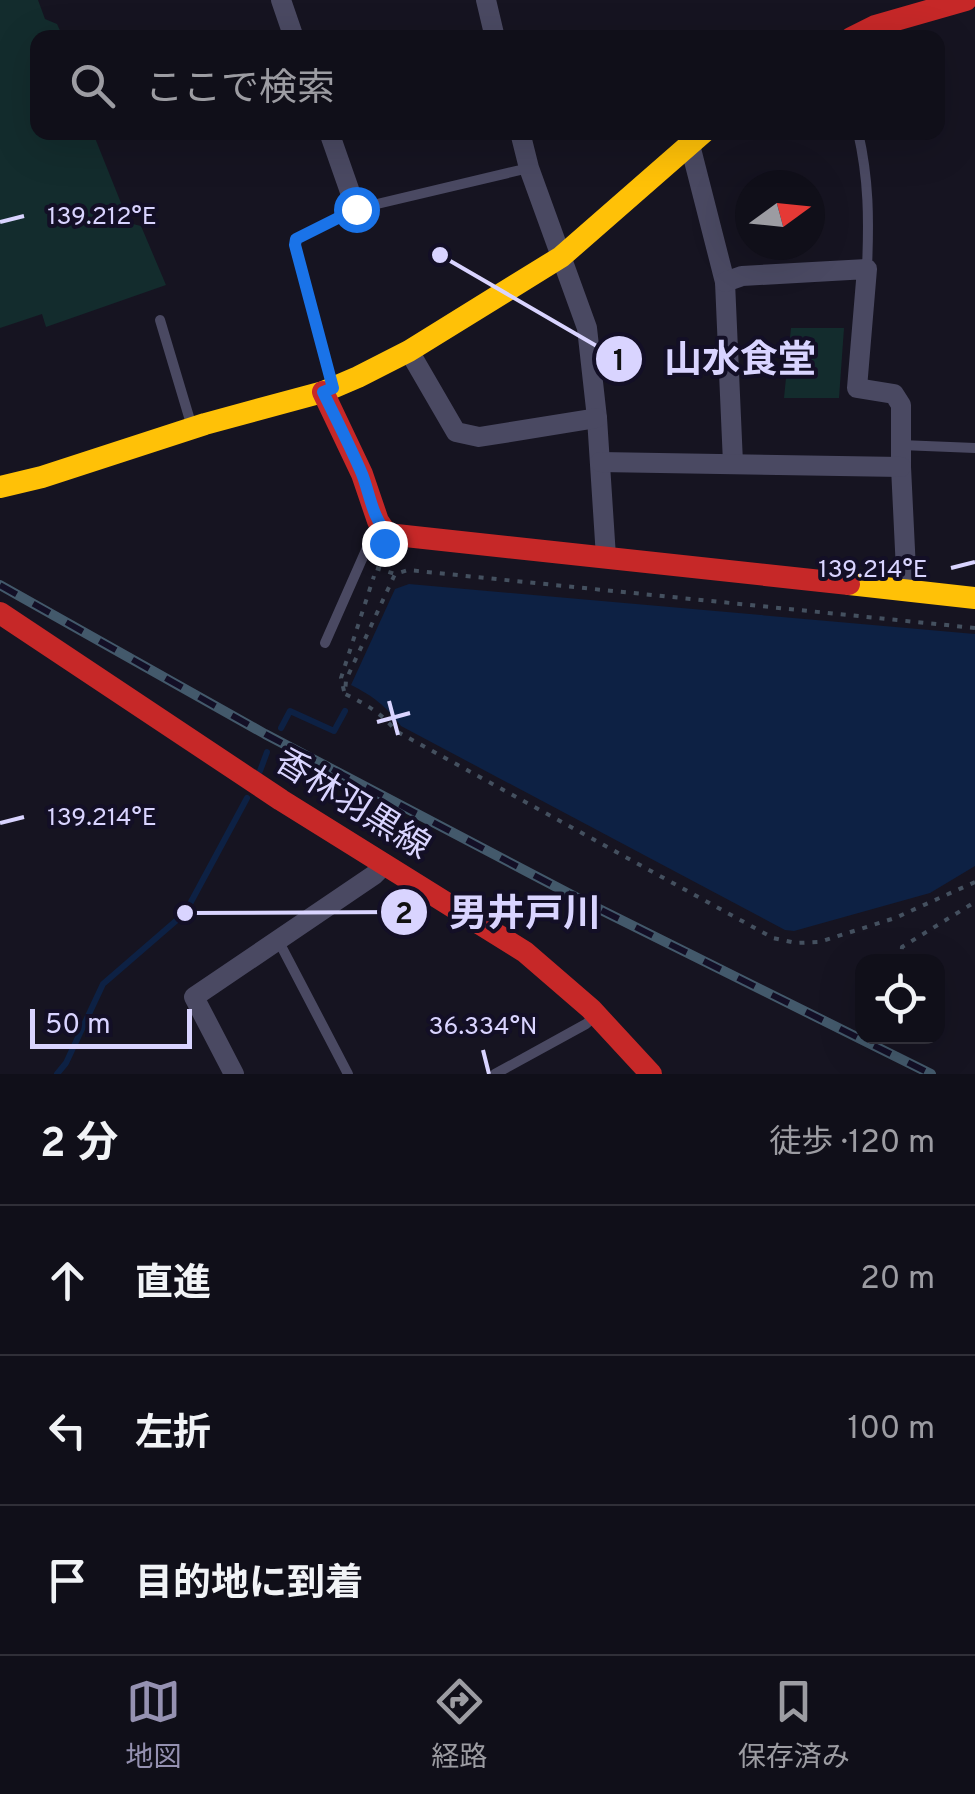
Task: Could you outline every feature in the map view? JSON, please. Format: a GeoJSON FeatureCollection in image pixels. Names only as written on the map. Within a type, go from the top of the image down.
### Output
{"type":"FeatureCollection","features":[{"type":"Feature","properties":{"kind":"street"},"geometry":{"type":"LineString","coordinates":[[281,0],[291,30]]}},
{"type":"Feature","properties":{"kind":"street"},"geometry":{"type":"LineString","coordinates":[[486,0],[494,30]]}},
{"type":"Feature","properties":{"kind":"street"},"geometry":{"type":"LineString","coordinates":[[868,30],[966,0]]}},
{"type":"Feature","properties":{"kind":"street"},"geometry":{"type":"LineString","coordinates":[[331,140],[356,209]]}},
{"type":"Feature","properties":{"kind":"street"},"geometry":{"type":"LineString","coordinates":[[522,140],[528,168],[587,328],[606,557]]}},
{"type":"Feature","properties":{"kind":"street"},"geometry":{"type":"LineString","coordinates":[[0,487],[328,390],[409,351],[561,258],[696,140]]}},
{"type":"Feature","properties":{"kind":"street"},"geometry":{"type":"LineString","coordinates":[[697,140],[725,282],[733,463]]}},
{"type":"Feature","properties":{"kind":"street"},"geometry":{"type":"LineString","coordinates":[[725,282],[742,276],[868,270],[857,388],[894,394],[901,405],[908,591]]}},
{"type":"Feature","properties":{"kind":"street"},"geometry":{"type":"LineString","coordinates":[[409,351],[456,432],[479,437],[597,418]]}},
{"type":"Feature","properties":{"kind":"street"},"geometry":{"type":"LineString","coordinates":[[328,390],[384,530],[975,598]]}},
{"type":"Feature","properties":{"kind":"street"},"geometry":{"type":"LineString","coordinates":[[600,462],[901,467]]}},
{"type":"Feature","properties":{"kind":"street","name":"香林羽黒線"},"geometry":{"type":"LineString","coordinates":[[0,612],[281,800],[525,952],[597,1014],[651,1074]]}},
{"type":"Feature","properties":{"kind":"street"},"geometry":{"type":"LineString","coordinates":[[234,1074],[194,997],[374,875],[384,864]]}},
{"type":"Feature","properties":{"kind":"lane"},"geometry":{"type":"LineString","coordinates":[[860,140],[870,210],[868,270]]}},
{"type":"Feature","properties":{"kind":"lane"},"geometry":{"type":"LineString","coordinates":[[328,390],[296,239],[356,209],[528,168]]}},
{"type":"Feature","properties":{"kind":"lane"},"geometry":{"type":"LineString","coordinates":[[160,320],[193,428]]}},
{"type":"Feature","properties":{"kind":"lane"},"geometry":{"type":"LineString","coordinates":[[901,445],[975,448]]}},
{"type":"Feature","properties":{"kind":"lane"},"geometry":{"type":"LineString","coordinates":[[324,643],[370,541],[384,530]]}},
{"type":"Feature","properties":{"kind":"lane"},"geometry":{"type":"LineString","coordinates":[[278,940],[348,1074]]}},
{"type":"Feature","properties":{"kind":"lane"},"geometry":{"type":"LineString","coordinates":[[495,1074],[586,1024],[597,1014]]}},
{"type":"Feature","properties":{"kind":"path"},"geometry":{"type":"LineString","coordinates":[[384,530],[341,678],[345,694],[385,717],[396,731],[773,938],[796,943],[820,942],[895,918],[975,882]]}},
{"type":"Feature","properties":{"kind":"path"},"geometry":{"type":"LineString","coordinates":[[376,568],[395,574],[408,570],[975,628]]}},
{"type":"Feature","properties":{"kind":"path"},"geometry":{"type":"LineString","coordinates":[[345,694],[346,680],[395,574]]}},
{"type":"Feature","properties":{"kind":"path"},"geometry":{"type":"LineString","coordinates":[[902,954],[902,947],[975,902]]}},
{"type":"Feature","properties":{"kind":"green space"},"geometry":{"type":"Polygon","coordinates":[[[0,0],[38,0],[45,19],[57,24],[60,30],[30,30],[30,140],[96,140],[129,223],[141,226],[166,285],[46,327],[42,314],[0,328],[0,0]]]}},
{"type":"Feature","properties":{"kind":"green space"},"geometry":{"type":"Polygon","coordinates":[[[791,328],[844,328],[839,398],[784,398],[791,328]]]}},
{"type":"Feature","properties":{"kind":"water"},"geometry":{"type":"Polygon","coordinates":[[[409,584],[975,634],[975,866],[930,893],[794,931],[785,930],[401,726],[379,702],[351,685],[395,589],[409,584]]]}},
{"type":"Feature","properties":{"kind":"waterway"},"geometry":{"type":"LineString","coordinates":[[281,728],[290,711],[334,731],[345,711]]}},
{"type":"Feature","properties":{"kind":"waterway"},"geometry":{"type":"LineString","coordinates":[[260,771],[267,752]]}},
{"type":"Feature","properties":{"kind":"waterway"},"geometry":{"type":"LineString","coordinates":[[57,1074],[66,1063],[103,984],[185,913],[247,798]]}},
{"type":"Feature","properties":{"kind":"railway"},"geometry":{"type":"LineString","coordinates":[[0,585],[265,734],[585,902],[931,1074]]}},
{"type":"Feature","properties":{"kind":"traffic: slow"},"geometry":{"type":"LineString","coordinates":[[0,487],[323,392],[358,377],[409,351],[561,257],[695,140]]}},
{"type":"Feature","properties":{"kind":"traffic: slow"},"geometry":{"type":"LineString","coordinates":[[849,584],[975,598]]}},
{"type":"Feature","properties":{"kind":"traffic: jam"},"geometry":{"type":"LineString","coordinates":[[867,30],[966,0]]}},
{"type":"Feature","properties":{"kind":"traffic: jam"},"geometry":{"type":"LineString","coordinates":[[323,392],[387,534],[849,584]]}},
{"type":"Feature","properties":{"kind":"traffic: jam"},"geometry":{"type":"LineString","coordinates":[[0,613],[281,800],[525,952],[591,1009],[651,1074]]}},
{"type":"Feature","properties":{"kind":"place","name":"山水食堂"},"geometry":{"type":"Point","coordinates":[440,255]}},
{"type":"Feature","properties":{"kind":"place","name":"男井戸川"},"geometry":{"type":"Point","coordinates":[185,913]}},
{"type":"Feature","properties":{"kind":"route"},"geometry":{"type":"LineString","coordinates":[[356,209],[296,239],[295,245],[333,388],[323,392],[365,481],[375,514],[388,534],[384,543]]}}]}
